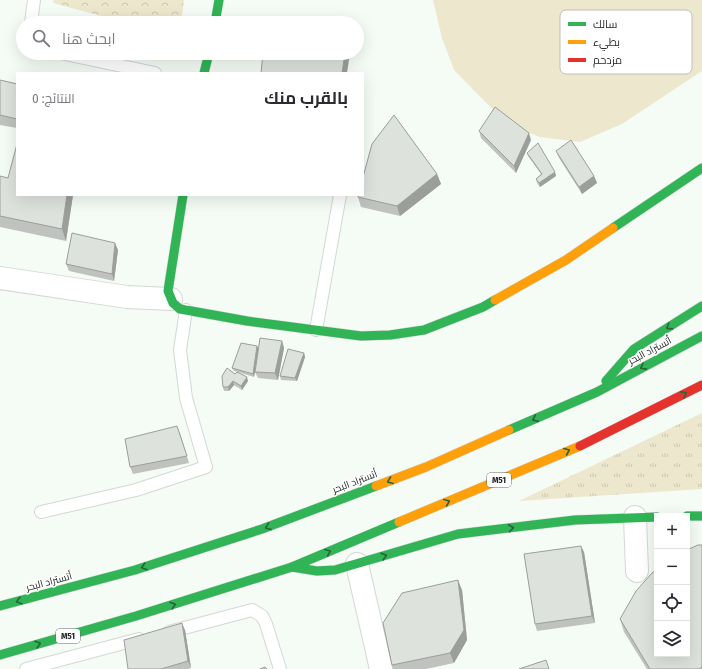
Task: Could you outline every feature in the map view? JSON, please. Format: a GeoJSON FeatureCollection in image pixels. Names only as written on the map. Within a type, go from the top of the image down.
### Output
{"type":"FeatureCollection","features":[{"type":"Feature","properties":{"kind":"main road"},"geometry":{"type":"LineString","coordinates":[[216,16],[219,0]]}},
{"type":"Feature","properties":{"kind":"main road"},"geometry":{"type":"LineString","coordinates":[[204,72],[207,60]]}},
{"type":"Feature","properties":{"kind":"main road"},"geometry":{"type":"LineString","coordinates":[[184,196],[168,291],[179,305],[248,321],[361,336],[390,335],[424,330],[483,307],[566,260],[702,168]]}},
{"type":"Feature","properties":{"kind":"main road"},"geometry":{"type":"LineString","coordinates":[[597,392],[634,350],[702,306]]}},
{"type":"Feature","properties":{"kind":"main road","name":"أتستراد البحر"},"geometry":{"type":"LineString","coordinates":[[0,606],[135,570],[262,529],[426,467],[597,392],[702,336]]}},
{"type":"Feature","properties":{"kind":"main road","name":"M51"},"geometry":{"type":"LineString","coordinates":[[0,655],[136,616],[292,567],[587,443],[702,385]]}},
{"type":"Feature","properties":{"kind":"main road"},"geometry":{"type":"LineString","coordinates":[[690,516],[702,516]]}},
{"type":"Feature","properties":{"kind":"main road"},"geometry":{"type":"LineString","coordinates":[[292,567],[315,572],[325,572],[458,534],[575,520],[654,517]]}},
{"type":"Feature","properties":{"kind":"street"},"geometry":{"type":"LineString","coordinates":[[0,278],[179,305]]}},
{"type":"Feature","properties":{"kind":"street"},"geometry":{"type":"LineString","coordinates":[[635,517],[637,571]]}},
{"type":"Feature","properties":{"kind":"street"},"geometry":{"type":"LineString","coordinates":[[357,564],[380,669]]}},
{"type":"Feature","properties":{"kind":"lane"},"geometry":{"type":"LineString","coordinates":[[32,16],[34,0]]}},
{"type":"Feature","properties":{"kind":"lane"},"geometry":{"type":"LineString","coordinates":[[93,60],[150,72]]}},
{"type":"Feature","properties":{"kind":"lane"},"geometry":{"type":"LineString","coordinates":[[316,330],[340,196]]}},
{"type":"Feature","properties":{"kind":"lane"},"geometry":{"type":"LineString","coordinates":[[41,512],[136,490],[206,467],[186,398],[180,350],[179,305]]}},
{"type":"Feature","properties":{"kind":"lane"},"geometry":{"type":"LineString","coordinates":[[26,669],[252,610],[262,616],[266,624],[280,669]]}},
{"type":"Feature","properties":{"kind":"green space"},"geometry":{"type":"Polygon","coordinates":[[[54,0],[184,0],[182,16],[101,16],[53,3],[54,0]]]}},
{"type":"Feature","properties":{"kind":"green space"},"geometry":{"type":"Polygon","coordinates":[[[433,0],[702,0],[702,71],[622,124],[580,142],[540,137],[506,123],[454,70],[442,38],[433,0]]]}},
{"type":"Feature","properties":{"kind":"green space"},"geometry":{"type":"Polygon","coordinates":[[[702,413],[702,489],[519,501],[702,413]]]}},
{"type":"Feature","properties":{"kind":"building"},"geometry":{"type":"Polygon","coordinates":[[[262,60],[344,60],[342,72],[261,72],[262,60]]]}},
{"type":"Feature","properties":{"kind":"building"},"geometry":{"type":"Polygon","coordinates":[[[0,80],[16,84],[16,119],[0,115],[0,80]]]}},
{"type":"Feature","properties":{"kind":"building"},"geometry":{"type":"Polygon","coordinates":[[[495,107],[529,133],[514,166],[479,131],[495,107]]]}},
{"type":"Feature","properties":{"kind":"building"},"geometry":{"type":"Polygon","coordinates":[[[394,115],[437,174],[397,206],[358,197],[364,196],[364,173],[372,144],[394,115]]]}},
{"type":"Feature","properties":{"kind":"building"},"geometry":{"type":"Polygon","coordinates":[[[571,140],[594,176],[579,187],[556,151],[571,140]]]}},
{"type":"Feature","properties":{"kind":"building"},"geometry":{"type":"Polygon","coordinates":[[[538,143],[555,172],[539,183],[536,179],[542,174],[527,153],[538,143]]]}},
{"type":"Feature","properties":{"kind":"building"},"geometry":{"type":"Polygon","coordinates":[[[16,148],[16,196],[67,196],[62,229],[0,216],[0,176],[8,178],[16,148]]]}},
{"type":"Feature","properties":{"kind":"building"},"geometry":{"type":"Polygon","coordinates":[[[72,233],[115,243],[112,274],[66,264],[72,233]]]}},
{"type":"Feature","properties":{"kind":"building"},"geometry":{"type":"Polygon","coordinates":[[[260,338],[282,341],[275,373],[255,372],[260,338]]]}},
{"type":"Feature","properties":{"kind":"building"},"geometry":{"type":"Polygon","coordinates":[[[241,343],[257,346],[253,374],[232,368],[241,343]]]}},
{"type":"Feature","properties":{"kind":"building"},"geometry":{"type":"Polygon","coordinates":[[[288,349],[304,353],[295,378],[280,376],[288,349]]]}},
{"type":"Feature","properties":{"kind":"building"},"geometry":{"type":"Polygon","coordinates":[[[227,368],[235,374],[237,372],[247,377],[241,386],[233,381],[228,387],[223,387],[222,376],[227,368]]]}},
{"type":"Feature","properties":{"kind":"building"},"geometry":{"type":"Polygon","coordinates":[[[177,426],[187,456],[130,467],[125,439],[177,426]]]}},
{"type":"Feature","properties":{"kind":"building"},"geometry":{"type":"Polygon","coordinates":[[[702,545],[702,667],[699,669],[650,669],[620,619],[636,591],[654,571],[654,657],[690,657],[690,549],[702,545]]]}},
{"type":"Feature","properties":{"kind":"building"},"geometry":{"type":"Polygon","coordinates":[[[581,546],[592,616],[535,624],[524,554],[581,546]]]}},
{"type":"Feature","properties":{"kind":"building"},"geometry":{"type":"Polygon","coordinates":[[[458,580],[464,630],[450,653],[392,665],[383,623],[402,593],[458,580]]]}},
{"type":"Feature","properties":{"kind":"building"},"geometry":{"type":"Polygon","coordinates":[[[182,623],[188,661],[161,669],[128,669],[124,640],[182,623]]]}},
{"type":"Feature","properties":{"kind":"building"},"geometry":{"type":"Polygon","coordinates":[[[546,660],[549,669],[519,669],[546,660]]]}},
{"type":"Feature","properties":{"kind":"traffic: fast"},"geometry":{"type":"LineString","coordinates":[[216,16],[219,0]]}},
{"type":"Feature","properties":{"kind":"traffic: fast"},"geometry":{"type":"LineString","coordinates":[[204,72],[207,60]]}},
{"type":"Feature","properties":{"kind":"traffic: fast"},"geometry":{"type":"LineString","coordinates":[[613,228],[702,168]]}},
{"type":"Feature","properties":{"kind":"traffic: fast"},"geometry":{"type":"LineString","coordinates":[[183,196],[168,291],[173,303],[180,309],[247,321],[361,336],[390,335],[424,330],[483,307],[495,300]]}},
{"type":"Feature","properties":{"kind":"traffic: fast"},"geometry":{"type":"LineString","coordinates":[[606,381],[634,349],[702,306]]}},
{"type":"Feature","properties":{"kind":"traffic: fast"},"geometry":{"type":"LineString","coordinates":[[509,430],[597,392],[702,336]]}},
{"type":"Feature","properties":{"kind":"traffic: fast"},"geometry":{"type":"LineString","coordinates":[[0,606],[135,570],[262,529],[376,486]]}},
{"type":"Feature","properties":{"kind":"traffic: fast"},"geometry":{"type":"LineString","coordinates":[[690,516],[702,516]]}},
{"type":"Feature","properties":{"kind":"traffic: fast"},"geometry":{"type":"LineString","coordinates":[[292,567],[317,571],[335,570],[458,534],[575,520],[654,517]]}},
{"type":"Feature","properties":{"kind":"traffic: fast"},"geometry":{"type":"LineString","coordinates":[[0,655],[136,616],[292,567],[399,522]]}},
{"type":"Feature","properties":{"kind":"traffic: slow"},"geometry":{"type":"LineString","coordinates":[[495,300],[566,260],[613,228]]}},
{"type":"Feature","properties":{"kind":"traffic: slow"},"geometry":{"type":"LineString","coordinates":[[376,486],[426,467],[509,430]]}},
{"type":"Feature","properties":{"kind":"traffic: slow"},"geometry":{"type":"LineString","coordinates":[[399,522],[580,446]]}},
{"type":"Feature","properties":{"kind":"traffic: jam"},"geometry":{"type":"LineString","coordinates":[[580,446],[702,385]]}}]}
